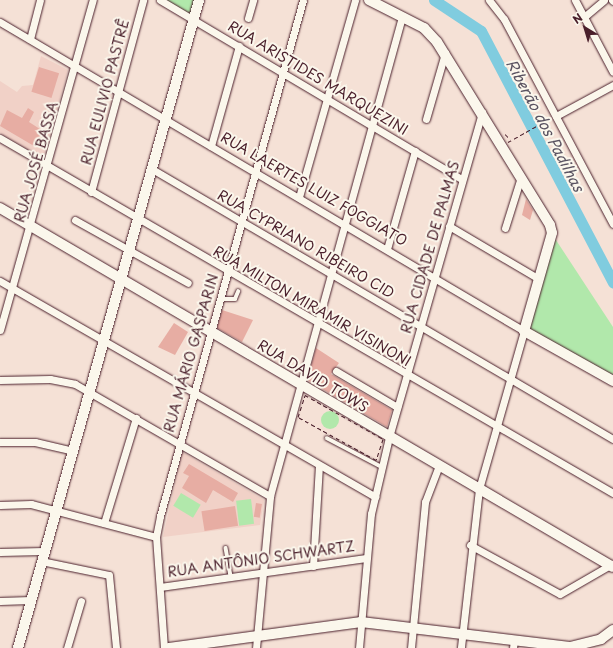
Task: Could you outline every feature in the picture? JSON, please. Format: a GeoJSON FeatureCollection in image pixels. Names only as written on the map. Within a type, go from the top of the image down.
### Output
{"type":"FeatureCollection","features":[{"type":"Feature","properties":{"kind":"street"},"geometry":{"type":"LineString","coordinates":[[30,39],[40,0]]}},
{"type":"Feature","properties":{"kind":"street","name":"RUA JOSÉ BASSA"},"geometry":{"type":"LineString","coordinates":[[0,330],[48,166],[93,0]]}},
{"type":"Feature","properties":{"kind":"street","name":"RUA EULIVIO PASTRÊ"},"geometry":{"type":"LineString","coordinates":[[92,192],[120,92],[143,0]]}},
{"type":"Feature","properties":{"kind":"street","name":"RUA ARISTIDES MARQUEZINI"},"geometry":{"type":"LineString","coordinates":[[160,0],[462,179]]}},
{"type":"Feature","properties":{"kind":"street"},"geometry":{"type":"LineString","coordinates":[[18,648],[70,450],[88,391],[101,340],[130,249],[165,118],[199,0]]}},
{"type":"Feature","properties":{"kind":"street"},"geometry":{"type":"LineString","coordinates":[[248,18],[253,0]]}},
{"type":"Feature","properties":{"kind":"street","name":"RUA MÁRIO GASPARIN"},"geometry":{"type":"LineString","coordinates":[[164,648],[156,537],[179,443],[303,0]]}},
{"type":"Feature","properties":{"kind":"street"},"geometry":{"type":"LineString","coordinates":[[299,197],[328,100],[355,0]]}},
{"type":"Feature","properties":{"kind":"street"},"geometry":{"type":"LineString","coordinates":[[369,0],[424,28],[445,53],[521,177],[552,233],[479,489],[470,545],[462,648]]}},
{"type":"Feature","properties":{"kind":"street"},"geometry":{"type":"LineString","coordinates":[[489,0],[504,19],[613,224]]}},
{"type":"Feature","properties":{"kind":"street"},"geometry":{"type":"LineString","coordinates":[[575,0],[613,72]]}},
{"type":"Feature","properties":{"kind":"street"},"geometry":{"type":"LineString","coordinates":[[584,17],[604,0]]}},
{"type":"Feature","properties":{"kind":"street"},"geometry":{"type":"LineString","coordinates":[[256,648],[270,496],[282,445],[402,16]]}},
{"type":"Feature","properties":{"kind":"street","name":"RUA LAERTES LUIZ FOGGIATO"},"geometry":{"type":"LineString","coordinates":[[0,22],[435,276],[524,332],[613,381]]}},
{"type":"Feature","properties":{"kind":"street"},"geometry":{"type":"LineString","coordinates":[[211,146],[239,46]]}},
{"type":"Feature","properties":{"kind":"street"},"geometry":{"type":"LineString","coordinates":[[426,119],[445,53]]}},
{"type":"Feature","properties":{"kind":"street"},"geometry":{"type":"LineString","coordinates":[[556,116],[613,85]]}},
{"type":"Feature","properties":{"kind":"street","name":"RUA CIDADE DE PALMAS"},"geometry":{"type":"LineString","coordinates":[[359,648],[366,558],[375,497],[397,407],[482,112]]}},
{"type":"Feature","properties":{"kind":"street","name":"RUA MILTON MIRAMIR VISINONI"},"geometry":{"type":"LineString","coordinates":[[0,138],[406,376],[613,494]]}},
{"type":"Feature","properties":{"kind":"street"},"geometry":{"type":"LineString","coordinates":[[387,249],[415,151]]}},
{"type":"Feature","properties":{"kind":"street","name":"RUA CYPRIANO RIBEIRO CID"},"geometry":{"type":"LineString","coordinates":[[152,169],[613,439]]}},
{"type":"Feature","properties":{"kind":"street"},"geometry":{"type":"LineString","coordinates":[[505,228],[521,177]]}},
{"type":"Feature","properties":{"kind":"street","name":"RUA DAVID TOWS"},"geometry":{"type":"LineString","coordinates":[[0,208],[389,437],[613,565]]}},
{"type":"Feature","properties":{"kind":"street"},"geometry":{"type":"LineString","coordinates":[[75,220],[188,282]]}},
{"type":"Feature","properties":{"kind":"street"},"geometry":{"type":"LineString","coordinates":[[449,226],[539,279]]}},
{"type":"Feature","properties":{"kind":"street"},"geometry":{"type":"LineString","coordinates":[[0,281],[282,445],[375,497]]}},
{"type":"Feature","properties":{"kind":"street"},"geometry":{"type":"LineString","coordinates":[[336,371],[397,407]]}},
{"type":"Feature","properties":{"kind":"street"},"geometry":{"type":"LineString","coordinates":[[0,380],[62,379],[88,391],[270,496]]}},
{"type":"Feature","properties":{"kind":"street"},"geometry":{"type":"LineString","coordinates":[[104,523],[136,418]]}},
{"type":"Feature","properties":{"kind":"street"},"geometry":{"type":"LineString","coordinates":[[0,442],[35,442],[70,450]]}},
{"type":"Feature","properties":{"kind":"street"},"geometry":{"type":"LineString","coordinates":[[313,566],[319,466]]}},
{"type":"Feature","properties":{"kind":"street"},"geometry":{"type":"LineString","coordinates":[[411,648],[426,502],[439,466]]}},
{"type":"Feature","properties":{"kind":"street"},"geometry":{"type":"LineString","coordinates":[[0,504],[31,504],[156,537]]}},
{"type":"Feature","properties":{"kind":"street"},"geometry":{"type":"LineString","coordinates":[[470,545],[560,594],[613,565]]}},
{"type":"Feature","properties":{"kind":"street"},"geometry":{"type":"LineString","coordinates":[[0,552],[42,556],[109,575],[116,648]]}},
{"type":"Feature","properties":{"kind":"street","name":"RUA ANTÔNIO SCHWARTZ"},"geometry":{"type":"LineString","coordinates":[[160,587],[366,558]]}},
{"type":"Feature","properties":{"kind":"street"},"geometry":{"type":"LineString","coordinates":[[0,601],[30,600]]}},
{"type":"Feature","properties":{"kind":"street"},"geometry":{"type":"LineString","coordinates":[[67,648],[81,601]]}},
{"type":"Feature","properties":{"kind":"street"},"geometry":{"type":"LineString","coordinates":[[168,648],[257,634],[361,622],[463,633],[514,644],[570,647],[601,639],[613,630]]}},
{"type":"Feature","properties":{"kind":"lane"},"geometry":{"type":"LineString","coordinates":[[219,299],[233,300],[238,292]]}},
{"type":"Feature","properties":{"kind":"lane"},"geometry":{"type":"LineString","coordinates":[[327,438],[382,467]]}},
{"type":"Feature","properties":{"kind":"lane"},"geometry":{"type":"LineString","coordinates":[[226,548],[231,577]]}},
{"type":"Feature","properties":{"kind":"path"},"geometry":{"type":"LineString","coordinates":[[504,149],[518,135],[556,116]]}},
{"type":"Feature","properties":{"kind":"path"},"geometry":{"type":"LineString","coordinates":[[305,394],[383,439],[376,460],[298,417],[305,394]]}},
{"type":"Feature","properties":{"kind":"shaded area"},"geometry":{"type":"Polygon","coordinates":[[[41,56],[68,70],[43,159],[0,133],[0,81],[17,92],[22,86],[33,85],[41,56]]]}},
{"type":"Feature","properties":{"kind":"shaded area"},"geometry":{"type":"Polygon","coordinates":[[[182,452],[264,500],[260,525],[163,537],[182,452]]]}},
{"type":"Feature","properties":{"kind":"green space"},"geometry":{"type":"Polygon","coordinates":[[[165,0],[195,0],[191,16],[165,0]]]}},
{"type":"Feature","properties":{"kind":"green space"},"geometry":{"type":"Polygon","coordinates":[[[554,237],[613,327],[613,379],[527,332],[554,237]]]}},
{"type":"Feature","properties":{"kind":"green space"},"geometry":{"type":"Polygon","coordinates":[[[330,411],[336,414],[339,420],[336,426],[330,429],[324,426],[321,420],[324,414],[330,411]]]}},
{"type":"Feature","properties":{"kind":"green space"},"geometry":{"type":"Polygon","coordinates":[[[181,493],[201,505],[193,518],[173,506],[181,493]]]}},
{"type":"Feature","properties":{"kind":"green space"},"geometry":{"type":"Polygon","coordinates":[[[251,499],[254,524],[239,526],[236,501],[251,499]]]}},
{"type":"Feature","properties":{"kind":"building"},"geometry":{"type":"Polygon","coordinates":[[[39,67],[59,73],[51,98],[31,92],[39,67]]]}},
{"type":"Feature","properties":{"kind":"building"},"geometry":{"type":"Polygon","coordinates":[[[28,108],[34,112],[29,122],[43,131],[34,146],[0,126],[7,110],[22,118],[28,108]]]}},
{"type":"Feature","properties":{"kind":"building"},"geometry":{"type":"Polygon","coordinates":[[[526,199],[533,210],[530,220],[522,215],[526,199]]]}},
{"type":"Feature","properties":{"kind":"building"},"geometry":{"type":"Polygon","coordinates":[[[222,310],[253,320],[242,342],[217,328],[222,310]]]}},
{"type":"Feature","properties":{"kind":"building"},"geometry":{"type":"Polygon","coordinates":[[[174,323],[188,332],[175,355],[158,347],[174,323]]]}},
{"type":"Feature","properties":{"kind":"building"},"geometry":{"type":"Polygon","coordinates":[[[316,348],[339,363],[331,374],[392,410],[387,427],[307,380],[316,348]]]}},
{"type":"Feature","properties":{"kind":"building"},"geometry":{"type":"Polygon","coordinates":[[[189,464],[238,493],[233,502],[213,490],[206,503],[182,488],[189,476],[183,473],[189,464]]]}},
{"type":"Feature","properties":{"kind":"building"},"geometry":{"type":"Polygon","coordinates":[[[256,503],[262,504],[260,518],[254,517],[256,503]]]}},
{"type":"Feature","properties":{"kind":"building"},"geometry":{"type":"Polygon","coordinates":[[[235,506],[238,526],[205,531],[201,511],[235,506]]]}},
{"type":"Feature","properties":{"kind":"waterway","name":"Riberão dos Padilhas"},"geometry":{"type":"LineString","coordinates":[[434,0],[481,31],[613,282]]}}]}
